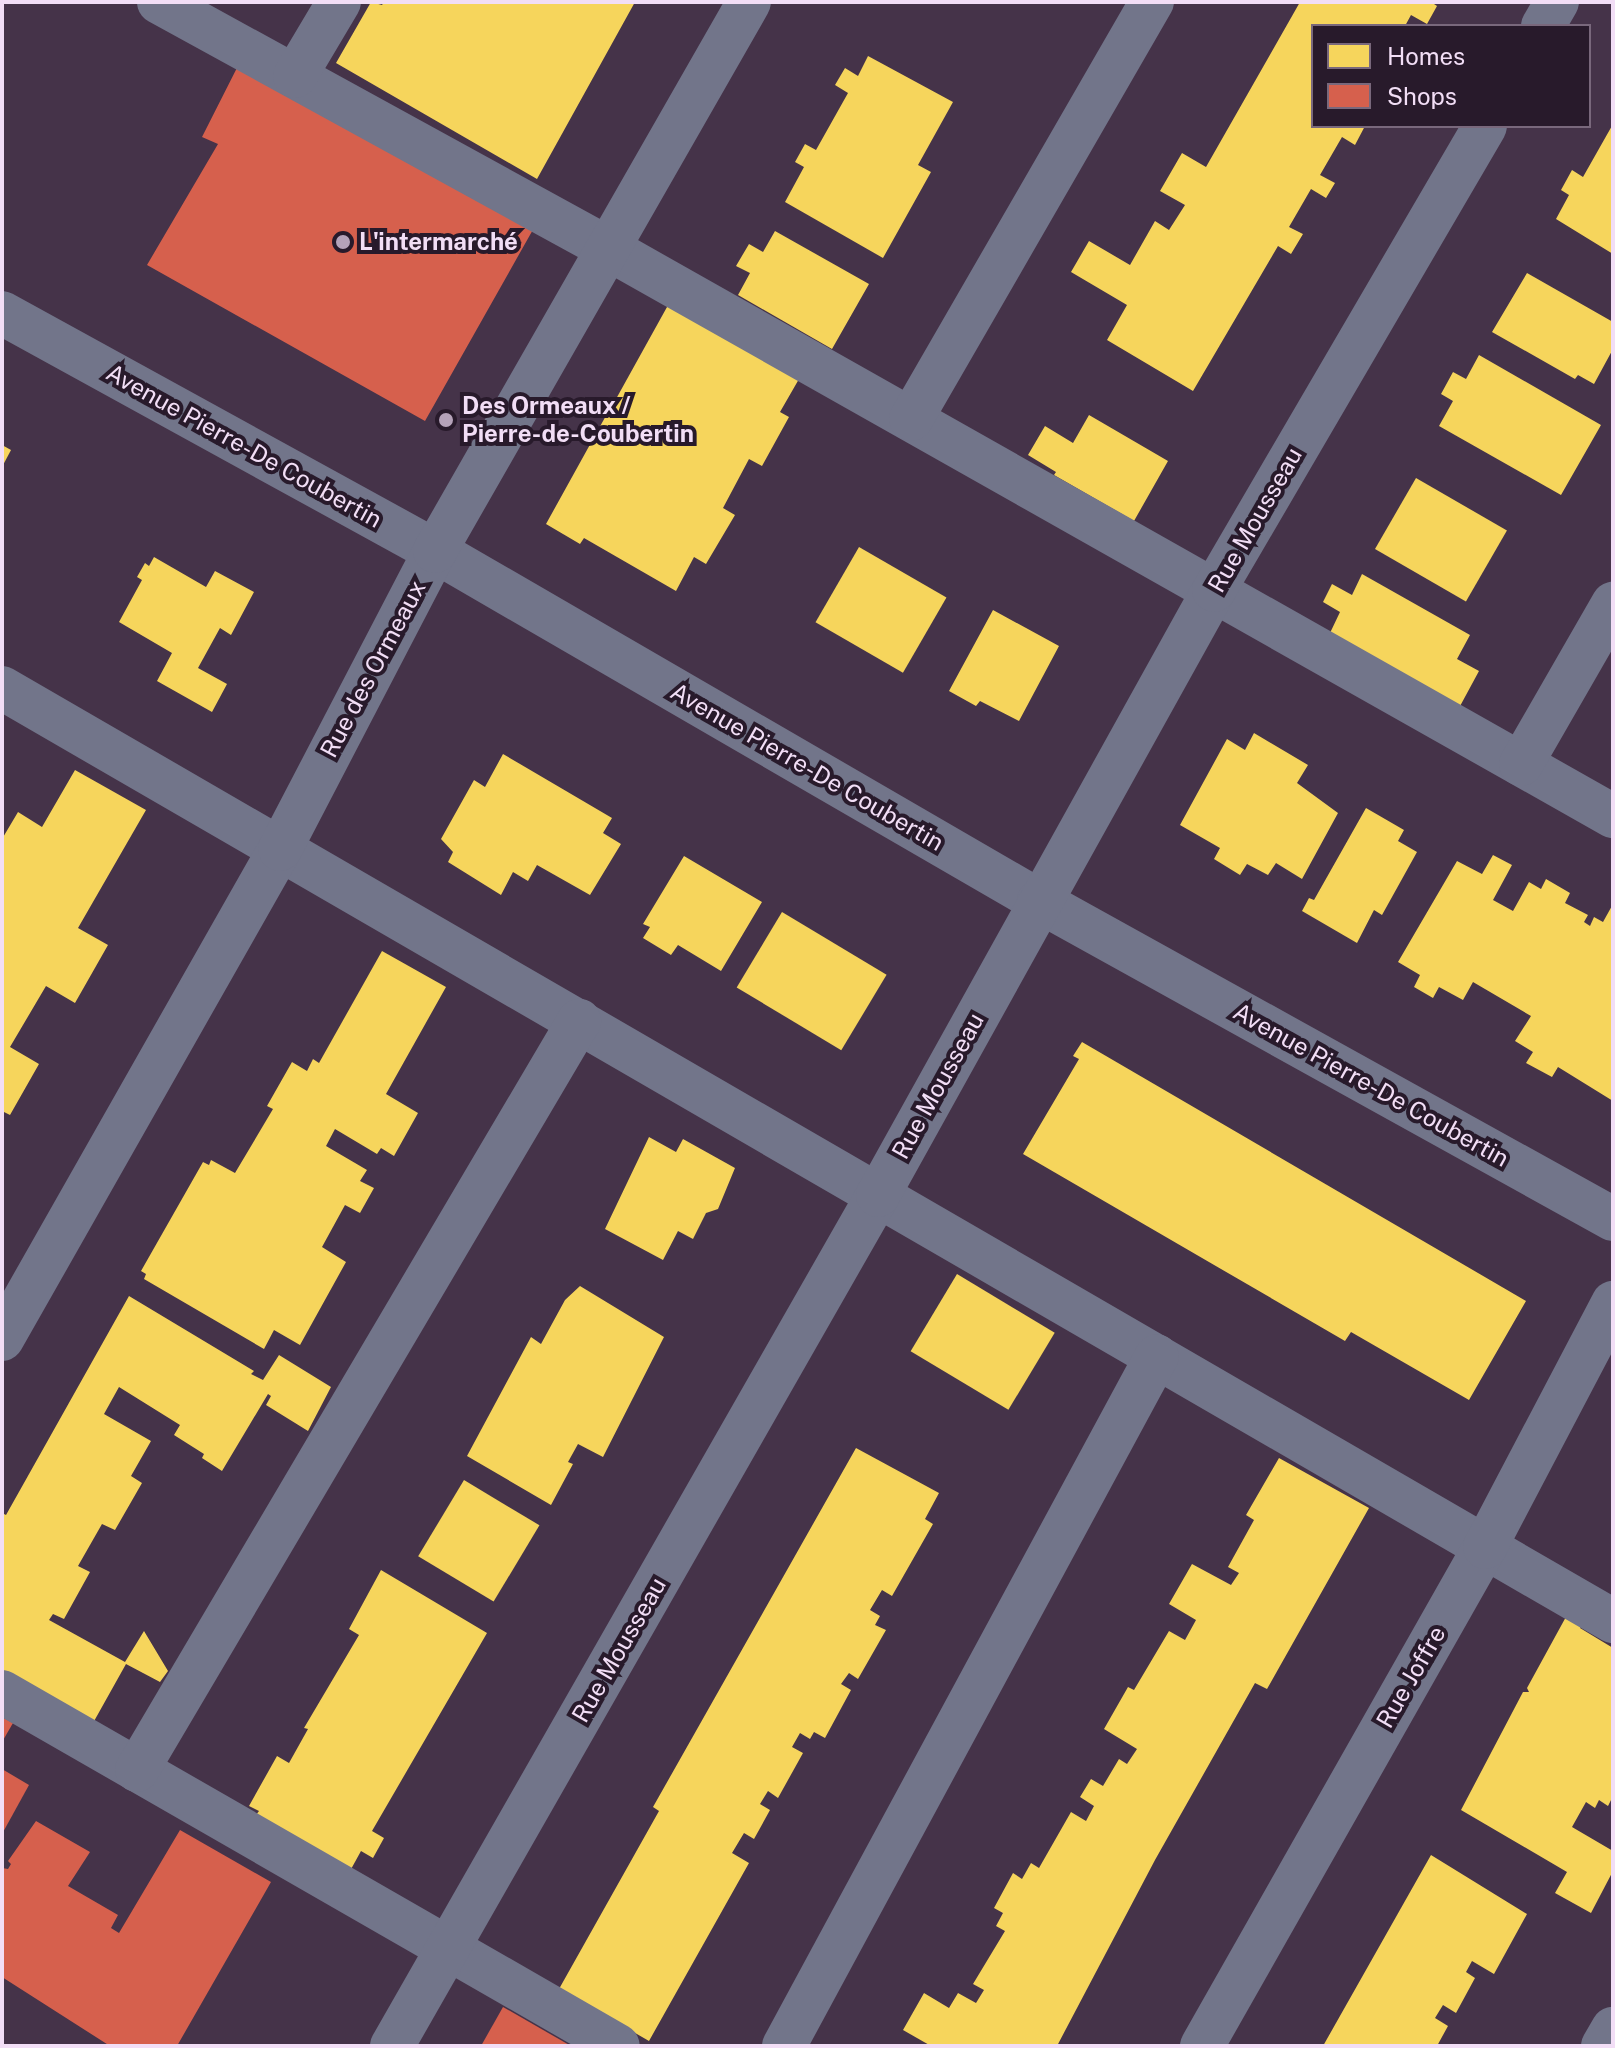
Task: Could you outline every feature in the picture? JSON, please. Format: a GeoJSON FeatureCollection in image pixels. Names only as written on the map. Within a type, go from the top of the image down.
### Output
{"type":"FeatureCollection","features":[{"type":"Feature","properties":{"kind":"street"},"geometry":{"type":"LineString","coordinates":[[159,2],[609,249],[1613,816]]}},
{"type":"Feature","properties":{"kind":"street"},"geometry":{"type":"LineString","coordinates":[[295,76],[339,2]]}},
{"type":"Feature","properties":{"kind":"street","name":"Rue des Ormeaux"},"geometry":{"type":"LineString","coordinates":[[2,1339],[280,849],[435,551],[749,2]]}},
{"type":"Feature","properties":{"kind":"street"},"geometry":{"type":"LineString","coordinates":[[911,419],[1152,2]]}},
{"type":"Feature","properties":{"kind":"street"},"geometry":{"type":"LineString","coordinates":[[1544,24],[1557,2]]}},
{"type":"Feature","properties":{"kind":"street","name":"Rue Mousseau"},"geometry":{"type":"LineString","coordinates":[[392,2046],[878,1195],[1214,590],[1484,128]]}},
{"type":"Feature","properties":{"kind":"street","name":"Avenue Pierre-De Coubertin"},"geometry":{"type":"LineString","coordinates":[[2,313],[435,551],[1039,901],[1613,1219]]}},
{"type":"Feature","properties":{"kind":"street"},"geometry":{"type":"LineString","coordinates":[[1521,764],[1613,604]]}},
{"type":"Feature","properties":{"kind":"street"},"geometry":{"type":"LineString","coordinates":[[2,688],[1613,1621]]}},
{"type":"Feature","properties":{"kind":"street"},"geometry":{"type":"LineString","coordinates":[[137,1770],[579,1021]]}},
{"type":"Feature","properties":{"kind":"street","name":"Rue Joffre"},"geometry":{"type":"LineString","coordinates":[[1202,2046],[1485,1547],[1613,1303]]}},
{"type":"Feature","properties":{"kind":"street"},"geometry":{"type":"LineString","coordinates":[[784,2046],[1157,1356]]}},
{"type":"Feature","properties":{"kind":"street"},"geometry":{"type":"LineString","coordinates":[[2,1692],[618,2046]]}},
{"type":"Feature","properties":{"kind":"street"},"geometry":{"type":"LineString","coordinates":[[1603,2046],[1613,2029]]}},
{"type":"Feature","properties":{"kind":"building: Homes"},"geometry":{"type":"Polygon","coordinates":[[[371,2],[382,5],[384,2],[635,2],[537,179],[336,63],[371,2]]]}},
{"type":"Feature","properties":{"kind":"building: Homes"},"geometry":{"type":"Polygon","coordinates":[[[1300,2],[1431,2],[1437,6],[1427,24],[1411,15],[1406,24],[1311,24],[1311,128],[1364,128],[1355,145],[1342,137],[1320,175],[1335,183],[1326,198],[1311,189],[1289,227],[1303,234],[1291,254],[1278,246],[1193,391],[1107,340],[1127,305],[1071,272],[1089,241],[1130,265],[1155,221],[1169,230],[1185,205],[1160,191],[1182,153],[1206,167],[1300,2]]]}},
{"type":"Feature","properties":{"kind":"building: Homes"},"geometry":{"type":"Polygon","coordinates":[[[868,56],[953,102],[918,165],[931,172],[883,258],[785,202],[804,167],[795,162],[805,144],[816,150],[848,93],[835,85],[845,68],[858,76],[868,56]]]}},
{"type":"Feature","properties":{"kind":"building: Homes"},"geometry":{"type":"Polygon","coordinates":[[[1613,124],[1613,254],[1556,219],[1569,195],[1561,190],[1572,170],[1583,177],[1613,124]]]}},
{"type":"Feature","properties":{"kind":"building: Homes"},"geometry":{"type":"Polygon","coordinates":[[[775,231],[869,284],[832,349],[738,295],[750,273],[736,266],[749,244],[763,252],[775,231]]]}},
{"type":"Feature","properties":{"kind":"building: Homes"},"geometry":{"type":"Polygon","coordinates":[[[1527,273],[1613,322],[1613,349],[1594,384],[1578,375],[1575,379],[1492,332],[1527,273]]]}},
{"type":"Feature","properties":{"kind":"building: Homes"},"geometry":{"type":"Polygon","coordinates":[[[672,298],[799,379],[780,412],[789,417],[762,466],[749,459],[723,508],[735,515],[706,564],[694,557],[676,591],[584,538],[580,544],[546,524],[608,412],[618,418],[611,408],[672,298]]]}},
{"type":"Feature","properties":{"kind":"building: Homes"},"geometry":{"type":"Polygon","coordinates":[[[1479,355],[1601,425],[1561,495],[1439,426],[1453,401],[1441,394],[1453,372],[1466,379],[1479,355]]]}},
{"type":"Feature","properties":{"kind":"building: Homes"},"geometry":{"type":"Polygon","coordinates":[[[1089,415],[1168,461],[1134,521],[1054,475],[1056,472],[1028,455],[1045,426],[1073,443],[1089,415]]]}},
{"type":"Feature","properties":{"kind":"building: Homes"},"geometry":{"type":"Polygon","coordinates":[[[2,445],[11,450],[2,467],[2,445]]]}},
{"type":"Feature","properties":{"kind":"building: Homes"},"geometry":{"type":"Polygon","coordinates":[[[1416,478],[1507,530],[1466,602],[1375,549],[1416,478]]]}},
{"type":"Feature","properties":{"kind":"building: Homes"},"geometry":{"type":"Polygon","coordinates":[[[859,547],[946,598],[903,673],[816,622],[859,547]]]}},
{"type":"Feature","properties":{"kind":"building: Homes"},"geometry":{"type":"Polygon","coordinates":[[[154,557],[206,587],[215,571],[254,592],[231,635],[220,628],[198,668],[227,684],[212,712],[157,681],[172,653],[119,622],[142,580],[137,577],[145,563],[149,566],[154,557]]]}},
{"type":"Feature","properties":{"kind":"building: Homes"},"geometry":{"type":"Polygon","coordinates":[[[1362,574],[1470,635],[1457,659],[1479,671],[1459,708],[1330,633],[1340,612],[1323,602],[1332,584],[1352,595],[1362,574]]]}},
{"type":"Feature","properties":{"kind":"building: Homes"},"geometry":{"type":"Polygon","coordinates":[[[993,610],[1059,646],[1019,721],[980,701],[976,706],[949,691],[993,610]]]}},
{"type":"Feature","properties":{"kind":"building: Homes"},"geometry":{"type":"Polygon","coordinates":[[[1254,733],[1308,765],[1297,783],[1338,813],[1302,879],[1276,863],[1268,875],[1247,864],[1240,875],[1214,859],[1220,848],[1180,825],[1227,739],[1245,750],[1254,733]]]}},
{"type":"Feature","properties":{"kind":"building: Homes"},"geometry":{"type":"Polygon","coordinates":[[[503,754],[612,818],[603,833],[621,844],[590,895],[537,865],[528,881],[513,872],[501,895],[448,862],[453,852],[441,839],[474,780],[485,787],[503,754]]]}},
{"type":"Feature","properties":{"kind":"building: Homes"},"geometry":{"type":"Polygon","coordinates":[[[75,770],[146,810],[78,928],[108,945],[75,1003],[46,986],[10,1047],[39,1064],[10,1115],[2,1111],[2,839],[18,812],[42,827],[75,770]]]}},
{"type":"Feature","properties":{"kind":"building: Homes"},"geometry":{"type":"Polygon","coordinates":[[[1366,808],[1404,830],[1398,841],[1417,852],[1382,915],[1374,910],[1357,943],[1302,911],[1309,898],[1314,900],[1366,808]]]}},
{"type":"Feature","properties":{"kind":"building: Homes"},"geometry":{"type":"Polygon","coordinates":[[[1493,855],[1512,865],[1493,900],[1513,911],[1529,882],[1541,889],[1546,879],[1570,893],[1565,903],[1588,915],[1584,922],[1590,926],[1594,917],[1603,922],[1613,904],[1613,1101],[1558,1067],[1552,1077],[1526,1063],[1533,1052],[1515,1041],[1531,1016],[1473,982],[1463,1000],[1439,987],[1433,998],[1414,987],[1420,975],[1398,962],[1457,861],[1482,874],[1493,855]]]}},
{"type":"Feature","properties":{"kind":"building: Homes"},"geometry":{"type":"Polygon","coordinates":[[[684,856],[762,902],[721,971],[678,945],[671,955],[643,938],[650,927],[643,924],[684,856]]]}},
{"type":"Feature","properties":{"kind":"building: Homes"},"geometry":{"type":"Polygon","coordinates":[[[782,912],[887,975],[841,1050],[737,987],[782,912]]]}},
{"type":"Feature","properties":{"kind":"building: Homes"},"geometry":{"type":"Polygon","coordinates":[[[382,951],[446,987],[386,1094],[418,1113],[394,1156],[381,1148],[377,1154],[335,1129],[326,1146],[367,1170],[360,1181],[374,1188],[360,1213],[345,1205],[322,1247],[346,1262],[300,1345],[274,1330],[264,1349],[144,1279],[146,1274],[141,1271],[203,1162],[209,1165],[211,1160],[235,1173],[273,1109],[267,1106],[292,1062],[307,1071],[313,1059],[319,1063],[382,951]]]}},
{"type":"Feature","properties":{"kind":"building: Homes"},"geometry":{"type":"Polygon","coordinates":[[[1082,1042],[1526,1301],[1469,1400],[1351,1332],[1345,1341],[1023,1154],[1079,1059],[1073,1056],[1082,1042]]]}},
{"type":"Feature","properties":{"kind":"building: Homes"},"geometry":{"type":"Polygon","coordinates":[[[649,1137],[676,1152],[683,1139],[735,1168],[718,1209],[706,1213],[693,1239],[678,1231],[663,1260],[605,1229],[649,1137]]]}},
{"type":"Feature","properties":{"kind":"building: Homes"},"geometry":{"type":"Polygon","coordinates":[[[957,1274],[1055,1333],[1008,1410],[911,1351],[957,1274]]]}},
{"type":"Feature","properties":{"kind":"building: Homes"},"geometry":{"type":"Polygon","coordinates":[[[580,1286],[664,1337],[603,1457],[578,1444],[568,1462],[573,1464],[551,1505],[467,1456],[531,1337],[541,1344],[565,1300],[580,1286]]]}},
{"type":"Feature","properties":{"kind":"building: Homes"},"geometry":{"type":"Polygon","coordinates":[[[129,1296],[254,1371],[251,1374],[263,1380],[279,1355],[331,1387],[308,1431],[266,1405],[271,1396],[268,1394],[222,1471],[202,1458],[204,1454],[174,1435],[180,1425],[119,1387],[104,1414],[151,1441],[131,1476],[142,1483],[115,1530],[102,1524],[78,1566],[90,1572],[64,1619],[53,1614],[49,1620],[125,1662],[144,1631],[168,1671],[160,1682],[126,1664],[93,1723],[2,1671],[2,1513],[6,1515],[129,1296]]]}},
{"type":"Feature","properties":{"kind":"building: Homes"},"geometry":{"type":"Polygon","coordinates":[[[856,1448],[939,1493],[925,1519],[933,1524],[892,1596],[882,1590],[870,1610],[880,1616],[875,1625],[886,1630],[858,1679],[849,1673],[841,1684],[851,1690],[825,1738],[814,1732],[810,1739],[800,1733],[792,1747],[803,1753],[778,1798],[768,1791],[760,1804],[770,1810],[754,1839],[744,1833],[732,1853],[749,1863],[649,2041],[559,1989],[659,1811],[653,1807],[856,1448]]]}},
{"type":"Feature","properties":{"kind":"building: Homes"},"geometry":{"type":"Polygon","coordinates":[[[1279,1458],[1369,1508],[1267,1689],[1255,1683],[1155,1860],[1057,2046],[931,2046],[903,2030],[924,1993],[949,2008],[958,1993],[976,2003],[984,1990],[973,1984],[1005,1931],[996,1926],[1003,1913],[994,1908],[1013,1873],[1022,1879],[1031,1863],[1039,1868],[1071,1812],[1086,1821],[1094,1806],[1080,1797],[1091,1779],[1103,1786],[1119,1759],[1127,1764],[1137,1749],[1104,1729],[1128,1687],[1134,1690],[1169,1631],[1185,1640],[1196,1620],[1169,1604],[1192,1564],[1231,1585],[1239,1573],[1228,1567],[1254,1520],[1246,1515],[1279,1458]]]}},
{"type":"Feature","properties":{"kind":"building: Homes"},"geometry":{"type":"Polygon","coordinates":[[[464,1480],[539,1525],[494,1602],[418,1556],[464,1480]]]}},
{"type":"Feature","properties":{"kind":"building: Homes"},"geometry":{"type":"Polygon","coordinates":[[[381,1570],[487,1633],[372,1831],[384,1838],[373,1858],[361,1851],[350,1871],[256,1815],[259,1811],[249,1806],[277,1756],[289,1763],[308,1729],[304,1728],[359,1635],[349,1629],[381,1570]]]}},
{"type":"Feature","properties":{"kind":"building: Homes"},"geometry":{"type":"Polygon","coordinates":[[[1567,1615],[1582,1624],[1580,1628],[1613,1648],[1613,1796],[1608,1806],[1599,1800],[1595,1808],[1586,1802],[1572,1827],[1613,1851],[1613,1871],[1591,1913],[1555,1893],[1567,1872],[1461,1810],[1523,1692],[1529,1692],[1527,1688],[1567,1615]]]}},
{"type":"Feature","properties":{"kind":"building: Homes"},"geometry":{"type":"Polygon","coordinates":[[[1431,1855],[1527,1914],[1494,1974],[1472,1961],[1466,1972],[1475,1978],[1456,2013],[1443,2005],[1435,2018],[1448,2026],[1437,2046],[1323,2046],[1431,1855]]]}},
{"type":"Feature","properties":{"kind":"building: Shops","name":"L'intermarché"},"geometry":{"type":"Polygon","coordinates":[[[246,50],[539,219],[425,421],[147,265],[218,144],[202,137],[246,50]]]}},
{"type":"Feature","properties":{"kind":"building: Shops"},"geometry":{"type":"Polygon","coordinates":[[[2,1717],[13,1723],[2,1742],[2,1717]]]}},
{"type":"Feature","properties":{"kind":"building: Shops"},"geometry":{"type":"Polygon","coordinates":[[[2,1769],[29,1785],[2,1834],[2,1769]]]}},
{"type":"Feature","properties":{"kind":"building: Shops"},"geometry":{"type":"Polygon","coordinates":[[[36,1821],[90,1852],[68,1886],[118,1915],[111,1928],[119,1933],[180,1830],[271,1882],[177,2046],[110,2046],[2,1977],[2,1868],[8,1869],[11,1864],[8,1861],[36,1821]]]}},
{"type":"Feature","properties":{"kind":"building: Shops"},"geometry":{"type":"Polygon","coordinates":[[[503,2007],[571,2046],[481,2046],[503,2007]]]}},
{"type":"Feature","properties":{"kind":"place","name":"L'intermarché"},"geometry":{"type":"Point","coordinates":[343,242]}},
{"type":"Feature","properties":{"kind":"place","name":"Des Ormeaux / Pierre-de-Coubertin"},"geometry":{"type":"Point","coordinates":[446,420]}}]}
